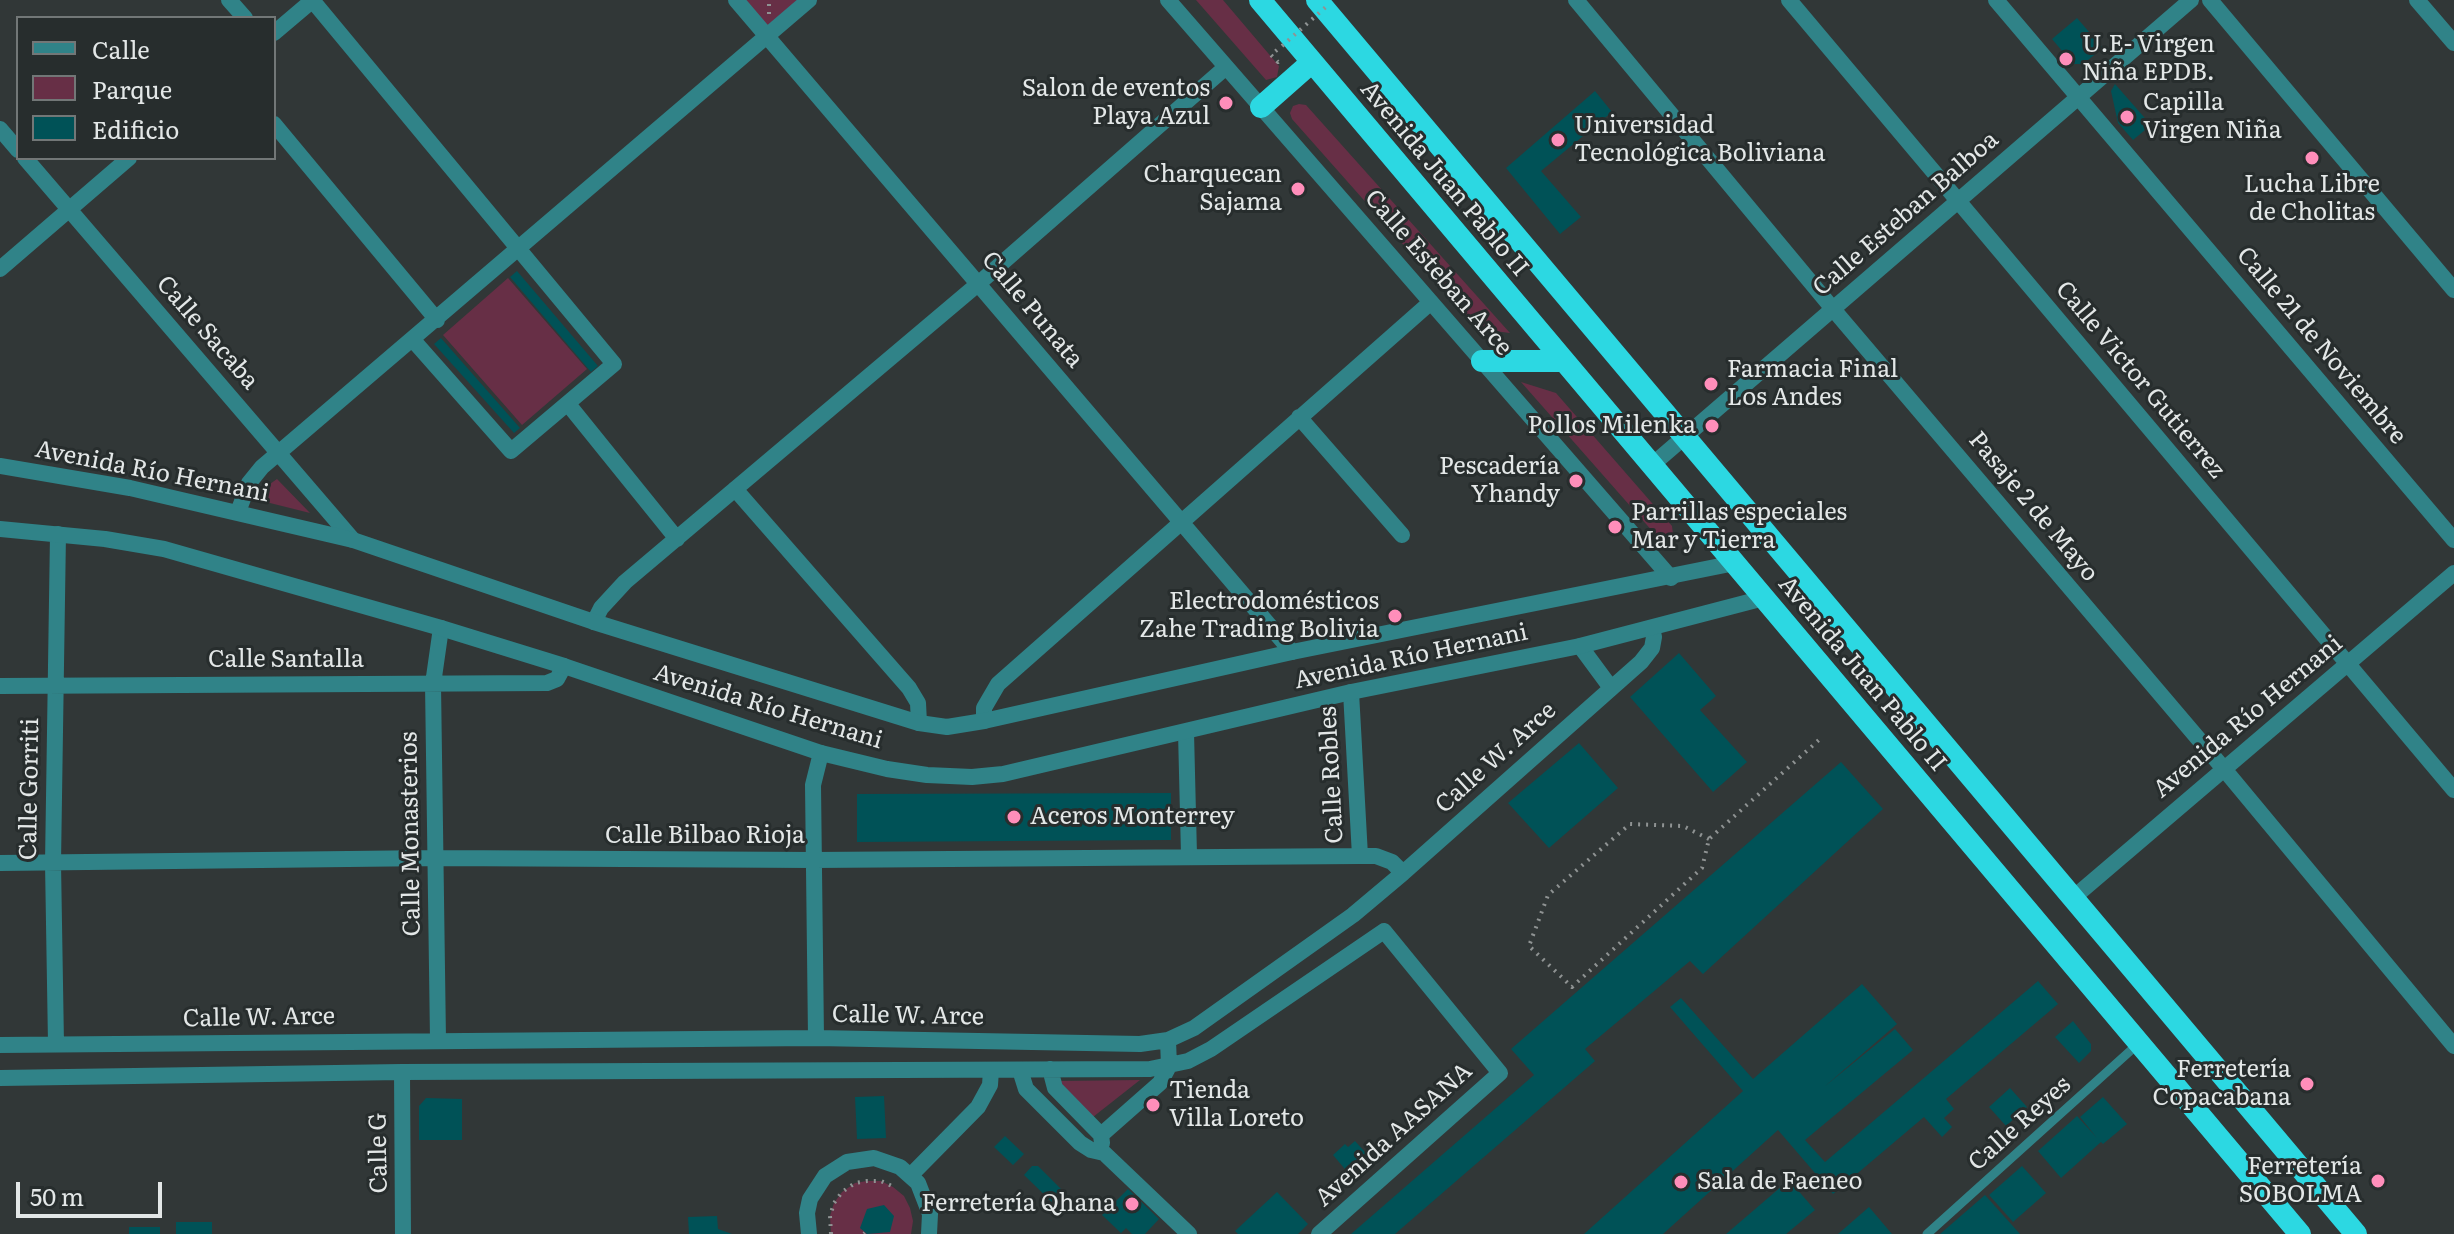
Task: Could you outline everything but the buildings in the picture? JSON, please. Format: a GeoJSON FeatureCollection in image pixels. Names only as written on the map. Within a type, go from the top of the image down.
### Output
{"type":"FeatureCollection","features":[{"type":"Feature","properties":{"kind":"highway","name":"Avenida Juan Pablo II"},"geometry":{"type":"LineString","coordinates":[[1260,0],[2300,1234]]}},
{"type":"Feature","properties":{"kind":"highway","name":"Avenida Juan Pablo II"},"geometry":{"type":"LineString","coordinates":[[1323,2],[2356,1234]]}},
{"type":"Feature","properties":{"kind":"highway"},"geometry":{"type":"LineString","coordinates":[[1261,107],[1312,62]]}},
{"type":"Feature","properties":{"kind":"highway"},"geometry":{"type":"LineString","coordinates":[[1482,361],[1563,361]]}},
{"type":"Feature","properties":{"kind":"street"},"geometry":{"type":"LineString","coordinates":[[229,0],[243,16]]}},
{"type":"Feature","properties":{"kind":"street"},"geometry":{"type":"LineString","coordinates":[[276,31],[312,0],[614,364],[511,451],[413,340]]}},
{"type":"Feature","properties":{"kind":"street","name":"Calle Punata"},"geometry":{"type":"LineString","coordinates":[[736,0],[1292,652]]}},
{"type":"Feature","properties":{"kind":"street"},"geometry":{"type":"LineString","coordinates":[[238,512],[249,483],[262,467],[809,0]]}},
{"type":"Feature","properties":{"kind":"street","name":"Calle Esteban Arce"},"geometry":{"type":"LineString","coordinates":[[1168,0],[1671,578]]}},
{"type":"Feature","properties":{"kind":"street","name":"Pasaje 2 de Mayo"},"geometry":{"type":"LineString","coordinates":[[1576,0],[2454,1046]]}},
{"type":"Feature","properties":{"kind":"street","name":"Calle Victor Gutierrez"},"geometry":{"type":"LineString","coordinates":[[1789,0],[2454,790]]}},
{"type":"Feature","properties":{"kind":"street","name":"Calle 21 de Noviembre"},"geometry":{"type":"LineString","coordinates":[[1996,0],[2454,540]]}},
{"type":"Feature","properties":{"kind":"street","name":"Calle Esteban Balboa"},"geometry":{"type":"LineString","coordinates":[[1652,465],[2191,0]]}},
{"type":"Feature","properties":{"kind":"street"},"geometry":{"type":"LineString","coordinates":[[2210,0],[2454,290]]}},
{"type":"Feature","properties":{"kind":"street"},"geometry":{"type":"LineString","coordinates":[[2417,0],[2454,43]]}},
{"type":"Feature","properties":{"kind":"street"},"geometry":{"type":"LineString","coordinates":[[594,622],[611,595],[978,284],[1226,67]]}},
{"type":"Feature","properties":{"kind":"street"},"geometry":{"type":"LineString","coordinates":[[276,126],[437,320]]}},
{"type":"Feature","properties":{"kind":"street"},"geometry":{"type":"LineString","coordinates":[[0,129],[16,148]]}},
{"type":"Feature","properties":{"kind":"street","name":"Calle Sacaba"},"geometry":{"type":"LineString","coordinates":[[27,160],[353,540]]}},
{"type":"Feature","properties":{"kind":"street"},"geometry":{"type":"LineString","coordinates":[[0,269],[127,160]]}},
{"type":"Feature","properties":{"kind":"street"},"geometry":{"type":"LineString","coordinates":[[984,721],[984,708],[998,684],[1431,302]]}},
{"type":"Feature","properties":{"kind":"street"},"geometry":{"type":"LineString","coordinates":[[568,404],[677,539]]}},
{"type":"Feature","properties":{"kind":"street"},"geometry":{"type":"LineString","coordinates":[[1299,417],[1402,535]]}},
{"type":"Feature","properties":{"kind":"street","name":"Avenida Río Hernani"},"geometry":{"type":"LineString","coordinates":[[0,466],[130,488],[353,540],[594,622],[919,723],[947,727],[1292,652],[1735,563]]}},
{"type":"Feature","properties":{"kind":"street"},"geometry":{"type":"LineString","coordinates":[[735,489],[909,688],[918,703],[919,723]]}},
{"type":"Feature","properties":{"kind":"street","name":"Avenida Río Hernani"},"geometry":{"type":"LineString","coordinates":[[0,529],[164,549],[564,666],[821,753],[887,769],[972,777],[1003,774],[1351,692],[1580,646],[1764,598]]}},
{"type":"Feature","properties":{"kind":"street","name":"Calle Gorriti"},"geometry":{"type":"LineString","coordinates":[[56,1044],[53,863],[58,534]]}},
{"type":"Feature","properties":{"kind":"street","name":"Avenida Río Hernani"},"geometry":{"type":"LineString","coordinates":[[2073,898],[2454,573]]}},
{"type":"Feature","properties":{"kind":"street","name":"Calle Monasterios"},"geometry":{"type":"LineString","coordinates":[[438,1040],[433,684],[441,628]]}},
{"type":"Feature","properties":{"kind":"street","name":"Calle W. Arce"},"geometry":{"type":"LineString","coordinates":[[0,1045],[816,1038],[1140,1044],[1168,1040],[1194,1028],[1353,915],[1403,873],[1641,662],[1652,648],[1652,628]]}},
{"type":"Feature","properties":{"kind":"street"},"geometry":{"type":"LineString","coordinates":[[1580,646],[1611,688]]}},
{"type":"Feature","properties":{"kind":"street","name":"Calle Santalla"},"geometry":{"type":"LineString","coordinates":[[0,686],[547,683],[557,679],[564,666]]}},
{"type":"Feature","properties":{"kind":"street","name":"Calle Robles"},"geometry":{"type":"LineString","coordinates":[[1351,692],[1360,856]]}},
{"type":"Feature","properties":{"kind":"street"},"geometry":{"type":"LineString","coordinates":[[1186,732],[1189,855]]}},
{"type":"Feature","properties":{"kind":"street"},"geometry":{"type":"LineString","coordinates":[[816,1038],[813,785],[821,753]]}},
{"type":"Feature","properties":{"kind":"street","name":"Calle Bilbao Rioja"},"geometry":{"type":"LineString","coordinates":[[0,863],[435,858],[814,860],[1376,856],[1392,862],[1403,873]]}},
{"type":"Feature","properties":{"kind":"street","name":"Avenida AASANA"},"geometry":{"type":"LineString","coordinates":[[1169,1066],[1188,1061],[1211,1049],[1384,931],[1500,1073],[1319,1234]]}},
{"type":"Feature","properties":{"kind":"street"},"geometry":{"type":"LineString","coordinates":[[1101,1135],[1160,1083],[1169,1066],[1168,1040]]}},
{"type":"Feature","properties":{"kind":"street"},"geometry":{"type":"LineString","coordinates":[[0,1078],[402,1072],[1150,1069],[1169,1066]]}},
{"type":"Feature","properties":{"kind":"street"},"geometry":{"type":"LineString","coordinates":[[1050,1069],[1055,1088],[1101,1135],[1104,1153]]}},
{"type":"Feature","properties":{"kind":"street"},"geometry":{"type":"LineString","coordinates":[[911,1175],[978,1107],[990,1085],[991,1070]]}},
{"type":"Feature","properties":{"kind":"street"},"geometry":{"type":"LineString","coordinates":[[1020,1070],[1026,1089],[1047,1111],[1080,1143],[1104,1153],[1189,1234]]}},
{"type":"Feature","properties":{"kind":"street","name":"Calle G"},"geometry":{"type":"LineString","coordinates":[[402,1072],[403,1234]]}},
{"type":"Feature","properties":{"kind":"street"},"geometry":{"type":"LineString","coordinates":[[809,1234],[807,1213],[810,1199],[825,1176],[835,1168],[874,1158],[900,1167],[911,1175],[928,1203],[929,1234]]}},
{"type":"Feature","properties":{"kind":"lane","name":"Calle Reyes"},"geometry":{"type":"LineString","coordinates":[[1927,1234],[2139,1043]]}},
{"type":"Feature","properties":{"kind":"path"},"geometry":{"type":"LineString","coordinates":[[1282,46],[1323,2]]}},
{"type":"Feature","properties":{"kind":"path"},"geometry":{"type":"LineString","coordinates":[[1709,839],[1683,826],[1630,824],[1548,895],[1529,946],[1572,987],[1702,868],[1709,839],[1820,739]]}},
{"type":"Feature","properties":{"kind":"path"},"geometry":{"type":"LineString","coordinates":[[831,1234],[830,1216],[834,1203],[842,1192],[855,1183],[881,1181],[904,1196]]}},
{"type":"Feature","properties":{"kind":"green space"},"geometry":{"type":"Polygon","coordinates":[[[740,0],[798,0],[765,28],[740,0]]]}},
{"type":"Feature","properties":{"kind":"green space"},"geometry":{"type":"Polygon","coordinates":[[[1196,0],[1223,0],[1279,66],[1277,77],[1266,80],[1196,0]]]}},
{"type":"Feature","properties":{"kind":"green space"},"geometry":{"type":"Polygon","coordinates":[[[1306,105],[1510,333],[1478,329],[1292,119],[1290,113],[1293,106],[1306,105]]]}},
{"type":"Feature","properties":{"kind":"green space"},"geometry":{"type":"Polygon","coordinates":[[[508,278],[587,369],[522,425],[443,335],[508,278]]]}},
{"type":"Feature","properties":{"kind":"green space"},"geometry":{"type":"Polygon","coordinates":[[[1521,382],[1556,393],[1672,526],[1673,534],[1668,540],[1661,541],[1521,382]]]}},
{"type":"Feature","properties":{"kind":"green space"},"geometry":{"type":"Polygon","coordinates":[[[277,479],[310,513],[250,498],[277,479]]]}},
{"type":"Feature","properties":{"kind":"green space"},"geometry":{"type":"Polygon","coordinates":[[[1140,1080],[1093,1117],[1058,1081],[1140,1080]]]}},
{"type":"Feature","properties":{"kind":"green space"},"geometry":{"type":"Polygon","coordinates":[[[881,1181],[904,1196],[913,1221],[911,1234],[831,1234],[830,1216],[834,1203],[842,1192],[855,1183],[881,1181]]]}},
{"type":"Feature","properties":{"kind":"place","name":"U.E- Virgen Niña EPDB."},"geometry":{"type":"Point","coordinates":[2066,59]}},
{"type":"Feature","properties":{"kind":"place","name":"Salon de eventos Playa Azul"},"geometry":{"type":"Point","coordinates":[1226,103]}},
{"type":"Feature","properties":{"kind":"place","name":"Capilla Virgen Niña"},"geometry":{"type":"Point","coordinates":[2127,117]}},
{"type":"Feature","properties":{"kind":"place","name":"Universidad Tecnológica Boliviana"},"geometry":{"type":"Point","coordinates":[1558,140]}},
{"type":"Feature","properties":{"kind":"place","name":"Lucha Libre de Cholitas"},"geometry":{"type":"Point","coordinates":[2312,158]}},
{"type":"Feature","properties":{"kind":"place","name":"Charquecan Sajama"},"geometry":{"type":"Point","coordinates":[1298,189]}},
{"type":"Feature","properties":{"kind":"place","name":"Farmacia Final Los Andes"},"geometry":{"type":"Point","coordinates":[1711,384]}},
{"type":"Feature","properties":{"kind":"place","name":"Pollos Milenka"},"geometry":{"type":"Point","coordinates":[1712,426]}},
{"type":"Feature","properties":{"kind":"place","name":"Pescadería Yhandy"},"geometry":{"type":"Point","coordinates":[1576,481]}},
{"type":"Feature","properties":{"kind":"place","name":"Parrillas especiales Mar y Tierra"},"geometry":{"type":"Point","coordinates":[1615,527]}},
{"type":"Feature","properties":{"kind":"place","name":"Electrodomésticos Zahe Trading Bolivia"},"geometry":{"type":"Point","coordinates":[1395,616]}},
{"type":"Feature","properties":{"kind":"place","name":"Aceros Monterrey"},"geometry":{"type":"Point","coordinates":[1014,817]}},
{"type":"Feature","properties":{"kind":"place","name":"Ferretería Copacabana"},"geometry":{"type":"Point","coordinates":[2307,1084]}},
{"type":"Feature","properties":{"kind":"place","name":"Tienda Villa Loreto"},"geometry":{"type":"Point","coordinates":[1153,1105]}},
{"type":"Feature","properties":{"kind":"place","name":"Ferretería SOBOLMA"},"geometry":{"type":"Point","coordinates":[2378,1181]}},
{"type":"Feature","properties":{"kind":"place","name":"Sala de Faeneo"},"geometry":{"type":"Point","coordinates":[1681,1182]}},
{"type":"Feature","properties":{"kind":"place","name":"Ferretería Qhana"},"geometry":{"type":"Point","coordinates":[1132,1204]}}]}
